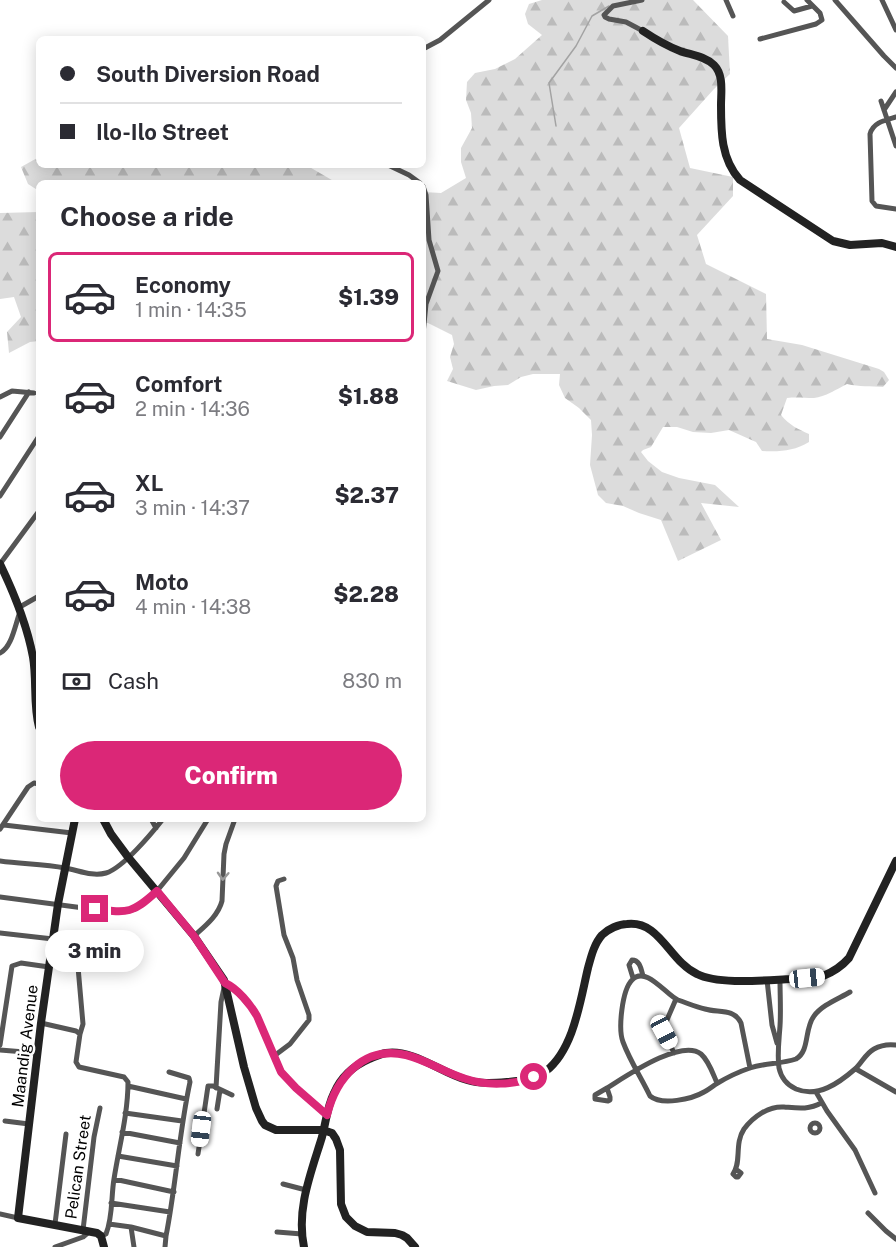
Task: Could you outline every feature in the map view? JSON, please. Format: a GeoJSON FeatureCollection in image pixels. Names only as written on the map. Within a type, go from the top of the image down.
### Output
{"type":"FeatureCollection","features":[{"type":"Feature","properties":{"kind":"main road"},"geometry":{"type":"LineString","coordinates":[[643,31],[664,44],[707,60],[717,68],[722,87],[724,151],[730,168],[740,180],[833,241],[850,245],[882,243],[896,247]]}},
{"type":"Feature","properties":{"kind":"main road"},"geometry":{"type":"LineString","coordinates":[[1,568],[35,652],[36,711]]}},
{"type":"Feature","properties":{"kind":"main road","name":"Maandig Avenue"},"geometry":{"type":"LineString","coordinates":[[18,1218],[41,1023],[58,904],[74,822]]}},
{"type":"Feature","properties":{"kind":"main road"},"geometry":{"type":"LineString","coordinates":[[105,822],[128,858],[194,936],[225,983],[244,1067],[262,1121],[276,1130],[324,1130],[332,1133],[338,1144],[341,1164],[341,1204],[349,1221],[367,1232],[402,1235],[408,1238],[415,1247]]}},
{"type":"Feature","properties":{"kind":"main road"},"geometry":{"type":"LineString","coordinates":[[304,1247],[301,1216],[306,1190],[334,1093],[344,1076],[353,1068],[386,1053],[396,1053],[415,1058],[467,1080],[485,1083],[528,1080],[546,1071],[561,1055],[565,1047],[596,944],[602,935],[627,923],[646,926],[654,931],[687,969],[712,979],[780,980],[830,973],[843,964],[852,951],[896,861]]}},
{"type":"Feature","properties":{"kind":"main road"},"geometry":{"type":"LineString","coordinates":[[18,1218],[86,1230],[101,1236],[104,1247]]}},
{"type":"Feature","properties":{"kind":"street"},"geometry":{"type":"LineString","coordinates":[[426,47],[440,40],[489,0]]}},
{"type":"Feature","properties":{"kind":"street"},"geometry":{"type":"LineString","coordinates":[[642,0],[613,6],[604,15],[609,19],[626,22],[643,31]]}},
{"type":"Feature","properties":{"kind":"street"},"geometry":{"type":"LineString","coordinates":[[726,0],[733,16]]}},
{"type":"Feature","properties":{"kind":"street"},"geometry":{"type":"LineString","coordinates":[[760,39],[822,20],[822,15],[807,0]]}},
{"type":"Feature","properties":{"kind":"street"},"geometry":{"type":"LineString","coordinates":[[835,0],[896,68]]}},
{"type":"Feature","properties":{"kind":"street"},"geometry":{"type":"LineString","coordinates":[[882,0],[896,30]]}},
{"type":"Feature","properties":{"kind":"street"},"geometry":{"type":"LineString","coordinates":[[784,2],[794,11],[812,6]]}},
{"type":"Feature","properties":{"kind":"street"},"geometry":{"type":"LineString","coordinates":[[884,110],[896,92]]}},
{"type":"Feature","properties":{"kind":"street"},"geometry":{"type":"LineString","coordinates":[[881,101],[896,146]]}},
{"type":"Feature","properties":{"kind":"street"},"geometry":{"type":"LineString","coordinates":[[896,117],[873,126],[871,131],[872,199],[876,206],[896,209]]}},
{"type":"Feature","properties":{"kind":"street"},"geometry":{"type":"LineString","coordinates":[[394,168],[416,180]]}},
{"type":"Feature","properties":{"kind":"street"},"geometry":{"type":"LineString","coordinates":[[426,195],[429,240],[438,271],[426,304]]}},
{"type":"Feature","properties":{"kind":"street"},"geometry":{"type":"LineString","coordinates":[[0,397],[12,391],[31,393],[1,434]]}},
{"type":"Feature","properties":{"kind":"street"},"geometry":{"type":"LineString","coordinates":[[0,496],[36,441]]}},
{"type":"Feature","properties":{"kind":"street"},"geometry":{"type":"LineString","coordinates":[[1,568],[36,515]]}},
{"type":"Feature","properties":{"kind":"street"},"geometry":{"type":"LineString","coordinates":[[0,653],[8,645],[19,610],[36,598]]}},
{"type":"Feature","properties":{"kind":"street"},"geometry":{"type":"LineString","coordinates":[[36,783],[28,787],[2,827],[72,834]]}},
{"type":"Feature","properties":{"kind":"street"},"geometry":{"type":"LineString","coordinates":[[153,822],[156,828]]}},
{"type":"Feature","properties":{"kind":"street"},"geometry":{"type":"LineString","coordinates":[[0,861],[64,868],[99,875],[114,869],[128,858],[161,822]]}},
{"type":"Feature","properties":{"kind":"street"},"geometry":{"type":"LineString","coordinates":[[0,897],[114,912],[139,907],[157,891],[184,858],[206,822]]}},
{"type":"Feature","properties":{"kind":"street"},"geometry":{"type":"LineString","coordinates":[[194,936],[211,921],[222,901],[224,854],[234,822]]}},
{"type":"Feature","properties":{"kind":"street"},"geometry":{"type":"LineString","coordinates":[[274,1056],[290,1044],[309,1020],[284,935],[276,886],[278,881],[284,879]]}},
{"type":"Feature","properties":{"kind":"street"},"geometry":{"type":"LineString","coordinates":[[0,933],[53,939],[74,943],[77,946],[83,1024],[76,1062],[79,1067],[124,1077],[128,1082],[109,1224],[106,1234],[101,1236]]}},
{"type":"Feature","properties":{"kind":"street"},"geometry":{"type":"LineString","coordinates":[[633,978],[629,965],[632,960],[638,962],[644,976]]}},
{"type":"Feature","properties":{"kind":"street"},"geometry":{"type":"LineString","coordinates":[[37,1053],[0,1048],[10,973],[12,966],[17,964],[49,967]]}},
{"type":"Feature","properties":{"kind":"street"},"geometry":{"type":"LineString","coordinates":[[750,1068],[739,1018],[729,1012],[703,1009],[676,999],[644,976],[633,978],[623,1000],[622,1034],[624,1044],[650,1096],[657,1101],[695,1096],[750,1068],[789,1061],[801,1056],[809,1027],[815,1015],[850,992]]}},
{"type":"Feature","properties":{"kind":"street"},"geometry":{"type":"LineString","coordinates":[[767,980],[772,1028],[781,1074],[791,1086],[802,1091],[816,1092],[834,1085],[856,1069],[872,1050],[884,1044],[896,1045]]}},
{"type":"Feature","properties":{"kind":"street"},"geometry":{"type":"LineString","coordinates":[[777,1045],[780,980]]}},
{"type":"Feature","properties":{"kind":"street"},"geometry":{"type":"LineString","coordinates":[[217,1109],[221,1002],[225,983],[233,988],[255,1012],[283,1075],[327,1115]]}},
{"type":"Feature","properties":{"kind":"street"},"geometry":{"type":"LineString","coordinates":[[675,1053],[663,1029],[676,999]]}},
{"type":"Feature","properties":{"kind":"street"},"geometry":{"type":"LineString","coordinates":[[771,1002],[780,1002]]}},
{"type":"Feature","properties":{"kind":"street"},"geometry":{"type":"LineString","coordinates":[[771,1016],[780,1016]]}},
{"type":"Feature","properties":{"kind":"street"},"geometry":{"type":"LineString","coordinates":[[41,1023],[80,1034]]}},
{"type":"Feature","properties":{"kind":"street"},"geometry":{"type":"LineString","coordinates":[[607,1088],[637,1069],[675,1053],[693,1050],[705,1059],[717,1083]]}},
{"type":"Feature","properties":{"kind":"street"},"geometry":{"type":"LineString","coordinates":[[856,1069],[896,1092]]}},
{"type":"Feature","properties":{"kind":"street"},"geometry":{"type":"LineString","coordinates":[[165,1247],[190,1079],[169,1072]]}},
{"type":"Feature","properties":{"kind":"street"},"geometry":{"type":"LineString","coordinates":[[128,1086],[186,1098]]}},
{"type":"Feature","properties":{"kind":"street"},"geometry":{"type":"LineString","coordinates":[[198,1154],[208,1087],[211,1086],[232,1095]]}},
{"type":"Feature","properties":{"kind":"street"},"geometry":{"type":"LineString","coordinates":[[816,1092],[831,1118],[855,1150],[875,1193]]}},
{"type":"Feature","properties":{"kind":"street"},"geometry":{"type":"LineString","coordinates":[[736,1170],[738,1143],[743,1131],[761,1113],[782,1106],[798,1108],[821,1103]]}},
{"type":"Feature","properties":{"kind":"street","name":"Pelican Street"},"geometry":{"type":"LineString","coordinates":[[86,1230],[94,1137],[100,1107]]}},
{"type":"Feature","properties":{"kind":"street"},"geometry":{"type":"LineString","coordinates":[[125,1113],[182,1121]]}},
{"type":"Feature","properties":{"kind":"street"},"geometry":{"type":"LineString","coordinates":[[819,1126],[831,1118]]}},
{"type":"Feature","properties":{"kind":"street"},"geometry":{"type":"LineString","coordinates":[[5,1121],[29,1124]]}},
{"type":"Feature","properties":{"kind":"street"},"geometry":{"type":"LineString","coordinates":[[122,1132],[180,1143]]}},
{"type":"Feature","properties":{"kind":"street"},"geometry":{"type":"LineString","coordinates":[[55,1224],[66,1134]]}},
{"type":"Feature","properties":{"kind":"street"},"geometry":{"type":"LineString","coordinates":[[118,1155],[177,1166]]}},
{"type":"Feature","properties":{"kind":"street"},"geometry":{"type":"LineString","coordinates":[[114,1179],[174,1192]]}},
{"type":"Feature","properties":{"kind":"street"},"geometry":{"type":"LineString","coordinates":[[283,1184],[306,1190]]}},
{"type":"Feature","properties":{"kind":"street"},"geometry":{"type":"LineString","coordinates":[[111,1203],[171,1212]]}},
{"type":"Feature","properties":{"kind":"street"},"geometry":{"type":"LineString","coordinates":[[868,1212],[885,1231],[896,1239]]}},
{"type":"Feature","properties":{"kind":"street"},"geometry":{"type":"LineString","coordinates":[[0,1214],[18,1218]]}},
{"type":"Feature","properties":{"kind":"street"},"geometry":{"type":"LineString","coordinates":[[109,1224],[166,1236]]}},
{"type":"Feature","properties":{"kind":"street"},"geometry":{"type":"LineString","coordinates":[[131,1227],[134,1247]]}},
{"type":"Feature","properties":{"kind":"street"},"geometry":{"type":"LineString","coordinates":[[55,1247],[82,1237],[86,1230]]}},
{"type":"Feature","properties":{"kind":"street"},"geometry":{"type":"LineString","coordinates":[[277,1232],[302,1234]]}},
{"type":"Feature","properties":{"kind":"green space"},"geometry":{"type":"Polygon","coordinates":[[[542,0],[693,0],[728,36],[730,74],[679,128],[690,168],[733,177],[733,196],[697,235],[706,264],[766,294],[767,339],[802,345],[879,369],[889,380],[883,387],[847,384],[814,398],[787,398],[781,415],[790,424],[809,434],[809,442],[787,450],[762,451],[756,442],[729,430],[711,433],[663,427],[651,447],[641,452],[648,461],[662,472],[715,485],[739,507],[701,503],[721,540],[678,561],[661,520],[623,506],[606,503],[598,495],[590,465],[591,420],[565,398],[559,385],[560,374],[533,374],[521,377],[508,385],[476,390],[447,381],[453,369],[450,357],[454,344],[452,335],[426,323],[426,192],[441,193],[466,178],[461,162],[461,148],[472,128],[471,113],[466,100],[467,82],[475,73],[495,69],[515,59],[542,35],[528,24],[525,14],[529,4],[542,0]]]}},
{"type":"Feature","properties":{"kind":"green space"},"geometry":{"type":"Polygon","coordinates":[[[36,159],[36,168],[311,168],[332,180],[36,180],[36,189],[28,184],[21,167],[36,159]]]}},
{"type":"Feature","properties":{"kind":"green space"},"geometry":{"type":"Polygon","coordinates":[[[36,212],[36,341],[9,353],[7,332],[21,317],[14,297],[0,299],[0,213],[36,212]]]}},
{"type":"Feature","properties":{"kind":"waterway"},"geometry":{"type":"LineString","coordinates":[[556,126],[549,83],[576,46],[592,16],[609,6]]}},
{"type":"Feature","properties":{"kind":"route"},"geometry":{"type":"LineString","coordinates":[[95,909],[114,912],[132,910],[157,891],[194,936],[225,983],[230,985],[252,1008],[281,1072],[327,1115],[334,1093],[344,1076],[365,1061],[386,1053],[415,1058],[467,1080],[485,1083],[528,1080],[534,1077]]}}]}
